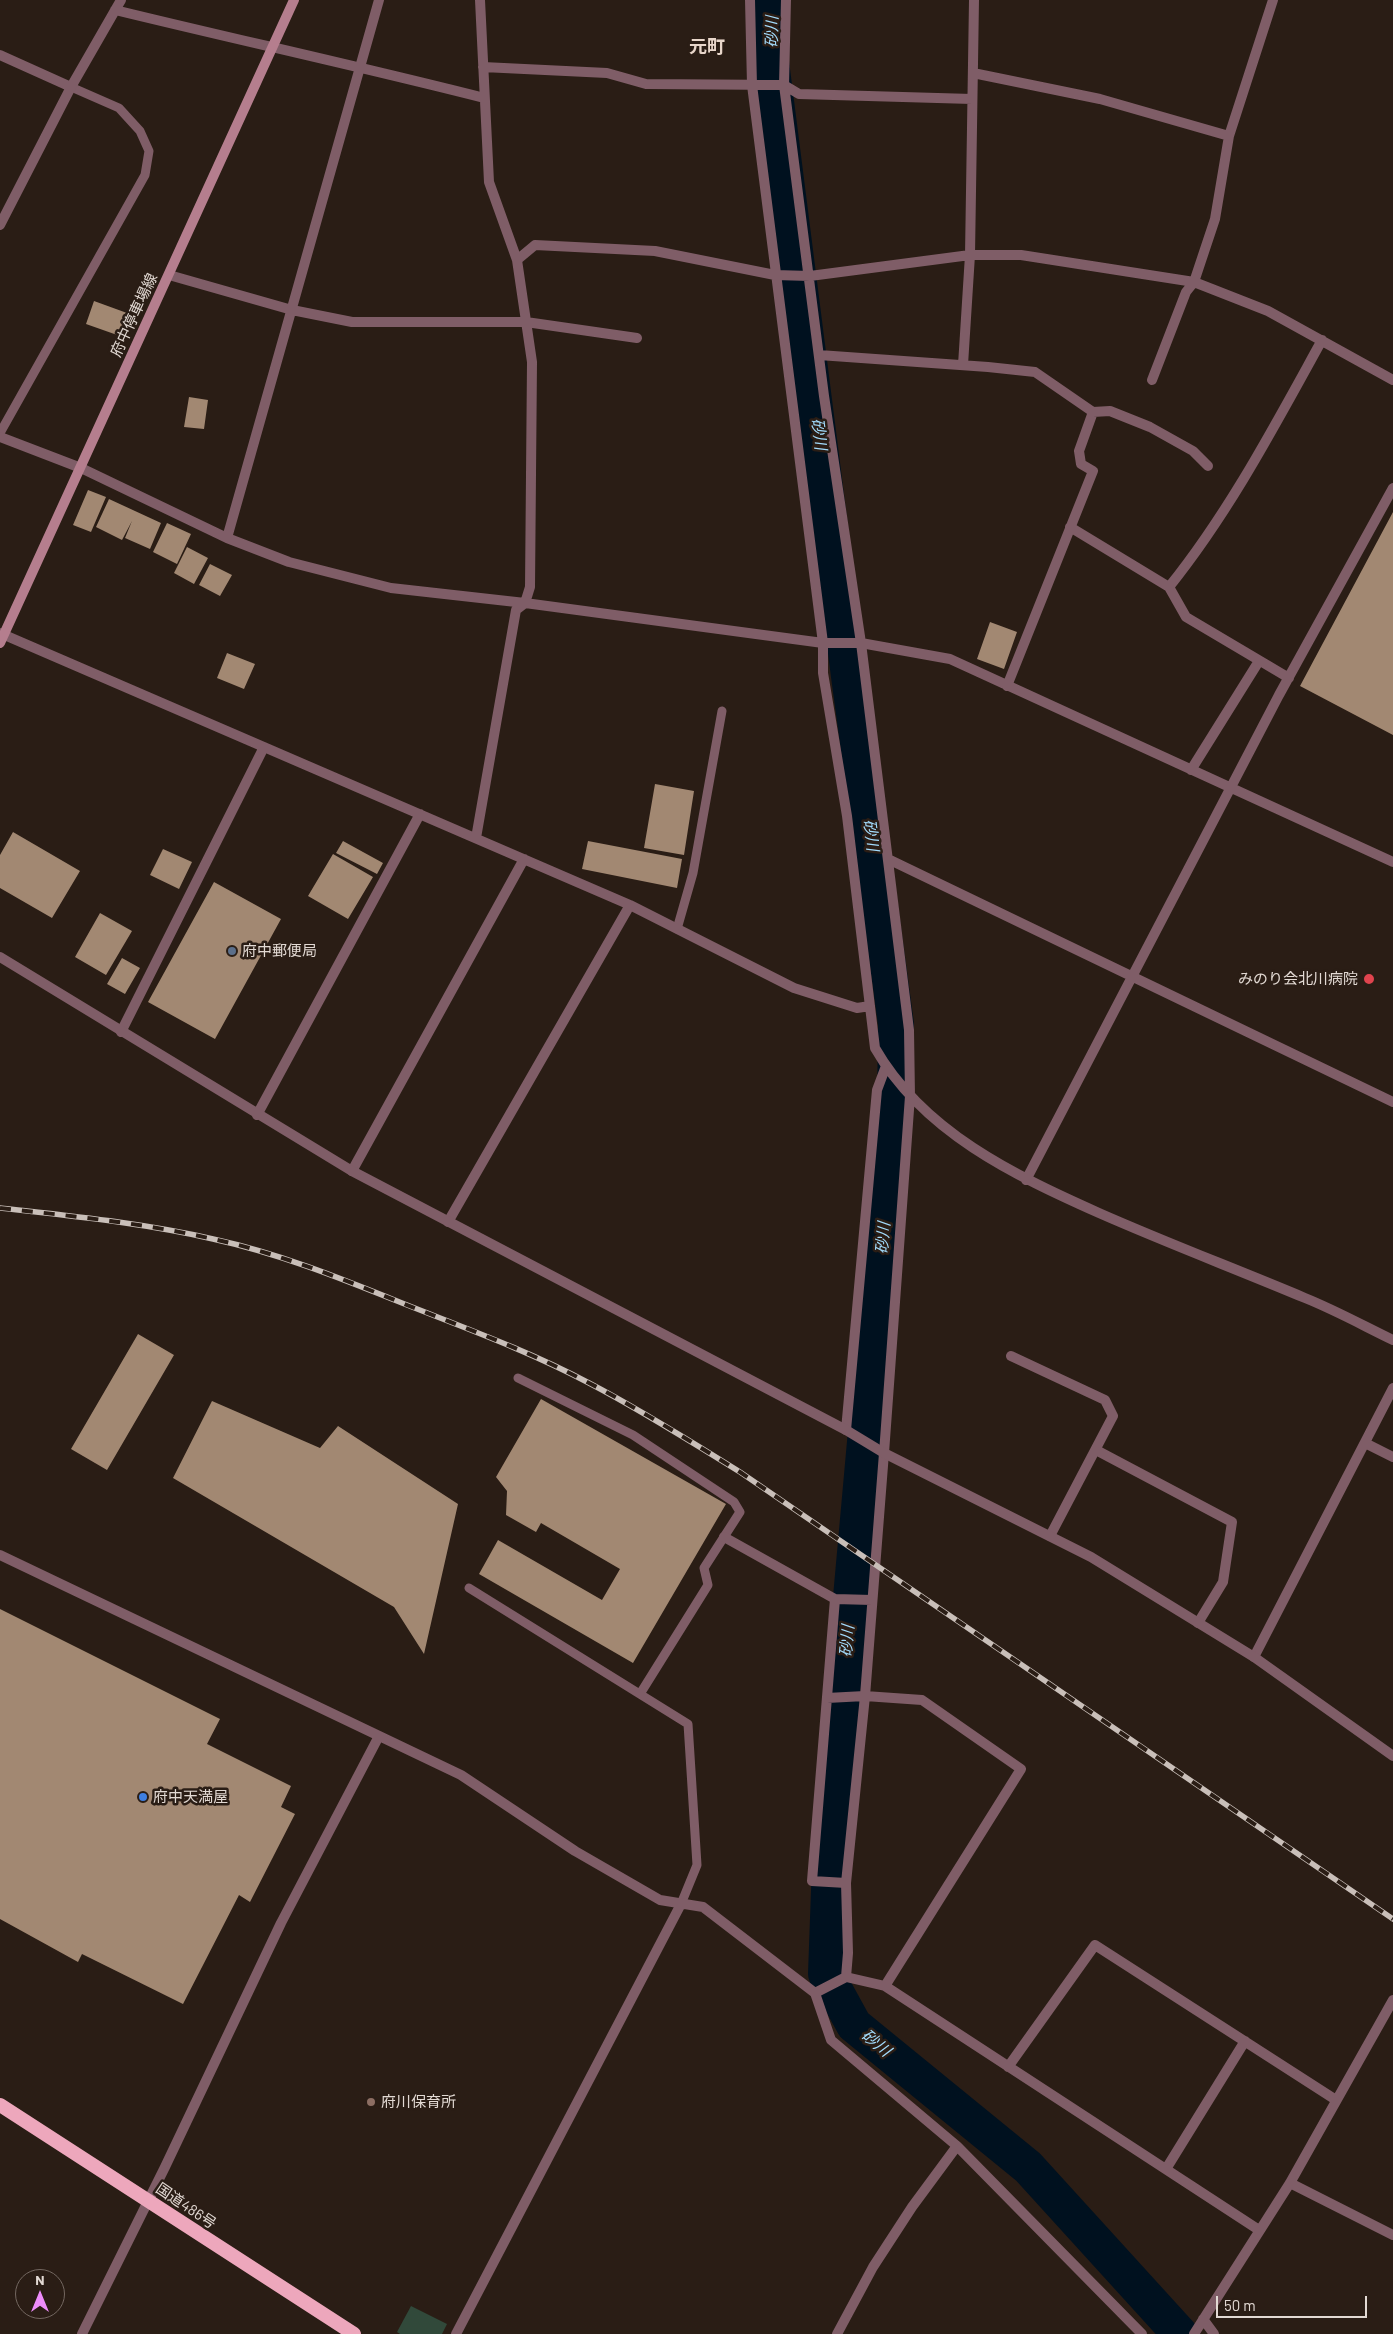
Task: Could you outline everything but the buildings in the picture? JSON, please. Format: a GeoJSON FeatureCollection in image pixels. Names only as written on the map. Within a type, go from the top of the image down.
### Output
{"type":"FeatureCollection","features":[{"type":"Feature","properties":{"kind":"highway","name":"国道486号"},"geometry":{"type":"LineString","coordinates":[[0,2105],[354,2334]]}},
{"type":"Feature","properties":{"kind":"main road","name":"府中停車場線"},"geometry":{"type":"LineString","coordinates":[[1,637],[81,468],[294,0]]}},
{"type":"Feature","properties":{"kind":"street"},"geometry":{"type":"LineString","coordinates":[[0,224],[71,87],[121,0]]}},
{"type":"Feature","properties":{"kind":"street"},"geometry":{"type":"LineString","coordinates":[[227,538],[380,0]]}},
{"type":"Feature","properties":{"kind":"street"},"geometry":{"type":"LineString","coordinates":[[476,838],[516,610],[525,603],[530,587],[532,372],[517,260],[489,182],[480,0]]}},
{"type":"Feature","properties":{"kind":"street"},"geometry":{"type":"LineString","coordinates":[[750,0],[752,85],[823,644],[823,673],[847,816],[875,1048],[886,1066],[910,1096],[986,1157],[1026,1180],[1156,1238],[1307,1299],[1393,1340]]}},
{"type":"Feature","properties":{"kind":"street"},"geometry":{"type":"LineString","coordinates":[[786,0],[784,85],[819,355],[861,643],[909,1030],[910,1096],[884,1453],[865,1696],[846,1883],[848,1953],[846,1977]]}},
{"type":"Feature","properties":{"kind":"street"},"geometry":{"type":"LineString","coordinates":[[963,365],[970,255],[974,0]]}},
{"type":"Feature","properties":{"kind":"street"},"geometry":{"type":"LineString","coordinates":[[1152,380],[1186,292],[1194,282],[1215,219],[1229,136],[1273,0]]}},
{"type":"Feature","properties":{"kind":"street"},"geometry":{"type":"LineString","coordinates":[[115,10],[272,49],[360,67],[484,98]]}},
{"type":"Feature","properties":{"kind":"street"},"geometry":{"type":"LineString","coordinates":[[0,56],[71,87]]}},
{"type":"Feature","properties":{"kind":"street"},"geometry":{"type":"LineString","coordinates":[[483,67],[607,73],[646,84],[784,85],[799,94],[972,99]]}},
{"type":"Feature","properties":{"kind":"street"},"geometry":{"type":"LineString","coordinates":[[973,73],[1100,99],[1229,136]]}},
{"type":"Feature","properties":{"kind":"street"},"geometry":{"type":"LineString","coordinates":[[517,260],[535,245],[655,251],[775,275],[810,276],[970,255],[1021,255],[1194,282],[1268,312],[1393,380]]}},
{"type":"Feature","properties":{"kind":"street"},"geometry":{"type":"LineString","coordinates":[[169,275],[292,310],[352,322],[526,322],[637,338]]}},
{"type":"Feature","properties":{"kind":"street"},"geometry":{"type":"LineString","coordinates":[[1168,587],[1201,548],[1257,457],[1322,340]]}},
{"type":"Feature","properties":{"kind":"street"},"geometry":{"type":"LineString","coordinates":[[819,355],[1035,372],[1093,412],[1110,411],[1150,427],[1193,450],[1208,466]]}},
{"type":"Feature","properties":{"kind":"street"},"geometry":{"type":"LineString","coordinates":[[1007,686],[1093,471],[1081,464],[1079,450],[1093,412]]}},
{"type":"Feature","properties":{"kind":"street"},"geometry":{"type":"LineString","coordinates":[[0,436],[81,468],[227,538],[289,562],[391,588],[525,603],[823,644],[861,643],[950,659],[1393,862]]}},
{"type":"Feature","properties":{"kind":"street"},"geometry":{"type":"LineString","coordinates":[[1026,1180],[1232,789],[1288,678],[1393,488]]}},
{"type":"Feature","properties":{"kind":"street"},"geometry":{"type":"LineString","coordinates":[[1070,527],[1168,587],[1186,617],[1288,678]]}},
{"type":"Feature","properties":{"kind":"street"},"geometry":{"type":"LineString","coordinates":[[1,637],[180,709],[630,904],[794,988],[857,1008],[870,1006]]}},
{"type":"Feature","properties":{"kind":"street"},"geometry":{"type":"LineString","coordinates":[[1191,770],[1260,661]]}},
{"type":"Feature","properties":{"kind":"street"},"geometry":{"type":"LineString","coordinates":[[121,1032],[264,747]]}},
{"type":"Feature","properties":{"kind":"street"},"geometry":{"type":"LineString","coordinates":[[257,1115],[420,814]]}},
{"type":"Feature","properties":{"kind":"street"},"geometry":{"type":"LineString","coordinates":[[352,1171],[524,859]]}},
{"type":"Feature","properties":{"kind":"street"},"geometry":{"type":"LineString","coordinates":[[888,859],[1393,1102]]}},
{"type":"Feature","properties":{"kind":"street"},"geometry":{"type":"LineString","coordinates":[[448,1222],[630,904]]}},
{"type":"Feature","properties":{"kind":"street"},"geometry":{"type":"LineString","coordinates":[[0,958],[352,1171],[846,1430],[884,1453],[1091,1557],[1254,1657],[1393,1756]]}},
{"type":"Feature","properties":{"kind":"street"},"geometry":{"type":"LineString","coordinates":[[846,1430],[877,1090],[886,1066]]}},
{"type":"Feature","properties":{"kind":"street"},"geometry":{"type":"LineString","coordinates":[[1011,1356],[1106,1400],[1114,1416],[1050,1536]]}},
{"type":"Feature","properties":{"kind":"street"},"geometry":{"type":"LineString","coordinates":[[1254,1657],[1393,1388]]}},
{"type":"Feature","properties":{"kind":"street"},"geometry":{"type":"LineString","coordinates":[[1365,1443],[1393,1457]]}},
{"type":"Feature","properties":{"kind":"street"},"geometry":{"type":"LineString","coordinates":[[1096,1450],[1232,1522],[1223,1582],[1198,1623]]}},
{"type":"Feature","properties":{"kind":"street"},"geometry":{"type":"LineString","coordinates":[[724,1537],[835,1599],[872,1600]]}},
{"type":"Feature","properties":{"kind":"street"},"geometry":{"type":"LineString","coordinates":[[0,1555],[461,1775],[575,1851],[660,1900],[702,1907],[815,1993],[831,2040],[957,2146],[1142,2334]]}},
{"type":"Feature","properties":{"kind":"street"},"geometry":{"type":"LineString","coordinates":[[835,1599],[812,1881],[846,1883]]}},
{"type":"Feature","properties":{"kind":"street"},"geometry":{"type":"LineString","coordinates":[[827,1698],[865,1696],[922,1700],[1021,1769],[885,1986]]}},
{"type":"Feature","properties":{"kind":"street"},"geometry":{"type":"LineString","coordinates":[[82,2334],[281,1923],[379,1736]]}},
{"type":"Feature","properties":{"kind":"street"},"geometry":{"type":"LineString","coordinates":[[456,2334],[681,1904]]}},
{"type":"Feature","properties":{"kind":"street"},"geometry":{"type":"LineString","coordinates":[[1008,2067],[1095,1945],[1336,2100]]}},
{"type":"Feature","properties":{"kind":"street"},"geometry":{"type":"LineString","coordinates":[[815,1993],[846,1977],[885,1986],[1260,2230]]}},
{"type":"Feature","properties":{"kind":"street"},"geometry":{"type":"LineString","coordinates":[[1194,2334],[1290,2183],[1393,2000]]}},
{"type":"Feature","properties":{"kind":"street"},"geometry":{"type":"LineString","coordinates":[[1166,2169],[1245,2041]]}},
{"type":"Feature","properties":{"kind":"street"},"geometry":{"type":"LineString","coordinates":[[837,2334],[873,2266],[912,2207],[957,2146]]}},
{"type":"Feature","properties":{"kind":"street"},"geometry":{"type":"LineString","coordinates":[[1290,2183],[1393,2235]]}},
{"type":"Feature","properties":{"kind":"street"},"geometry":{"type":"LineString","coordinates":[[1203,2319],[1214,2334]]}},
{"type":"Feature","properties":{"kind":"lane"},"geometry":{"type":"LineString","coordinates":[[0,433],[145,175],[149,151],[140,131],[119,108],[71,87]]}},
{"type":"Feature","properties":{"kind":"lane"},"geometry":{"type":"LineString","coordinates":[[677,929],[693,873],[722,711]]}},
{"type":"Feature","properties":{"kind":"lane"},"geometry":{"type":"LineString","coordinates":[[518,1378],[633,1435],[734,1502],[740,1512],[704,1568],[708,1584],[640,1694]]}},
{"type":"Feature","properties":{"kind":"lane"},"geometry":{"type":"LineString","coordinates":[[469,1588],[688,1724],[697,1865],[681,1904]]}},
{"type":"Feature","properties":{"kind":"green space"},"geometry":{"type":"Polygon","coordinates":[[[411,2306],[447,2324],[442,2334],[400,2334],[397,2332],[411,2306]]]}},
{"type":"Feature","properties":{"kind":"waterway","name":"砂川"},"geometry":{"type":"LineString","coordinates":[[772,0],[771,62],[849,676],[896,1024],[895,1109],[832,1808],[826,1974],[854,2025],[1028,2167],[1180,2334]]}},
{"type":"Feature","properties":{"kind":"railway"},"geometry":{"type":"LineString","coordinates":[[0,1208],[107,1220],[213,1239],[261,1251],[355,1284],[497,1340],[566,1371],[646,1415],[740,1472],[1393,1919]]}},
{"type":"Feature","properties":{"kind":"place","name":"府中郵便局"},"geometry":{"type":"Point","coordinates":[232,951]}},
{"type":"Feature","properties":{"kind":"place","name":"みのり会北川病院"},"geometry":{"type":"Point","coordinates":[1369,979]}},
{"type":"Feature","properties":{"kind":"place","name":"府中天満屋"},"geometry":{"type":"Point","coordinates":[143,1797]}},
{"type":"Feature","properties":{"kind":"place","name":"府川保育所"},"geometry":{"type":"Point","coordinates":[371,2102]}},
{"type":"Feature","properties":{"kind":"district","name":"元町"},"geometry":{"type":"Point","coordinates":[707,47]}}]}
